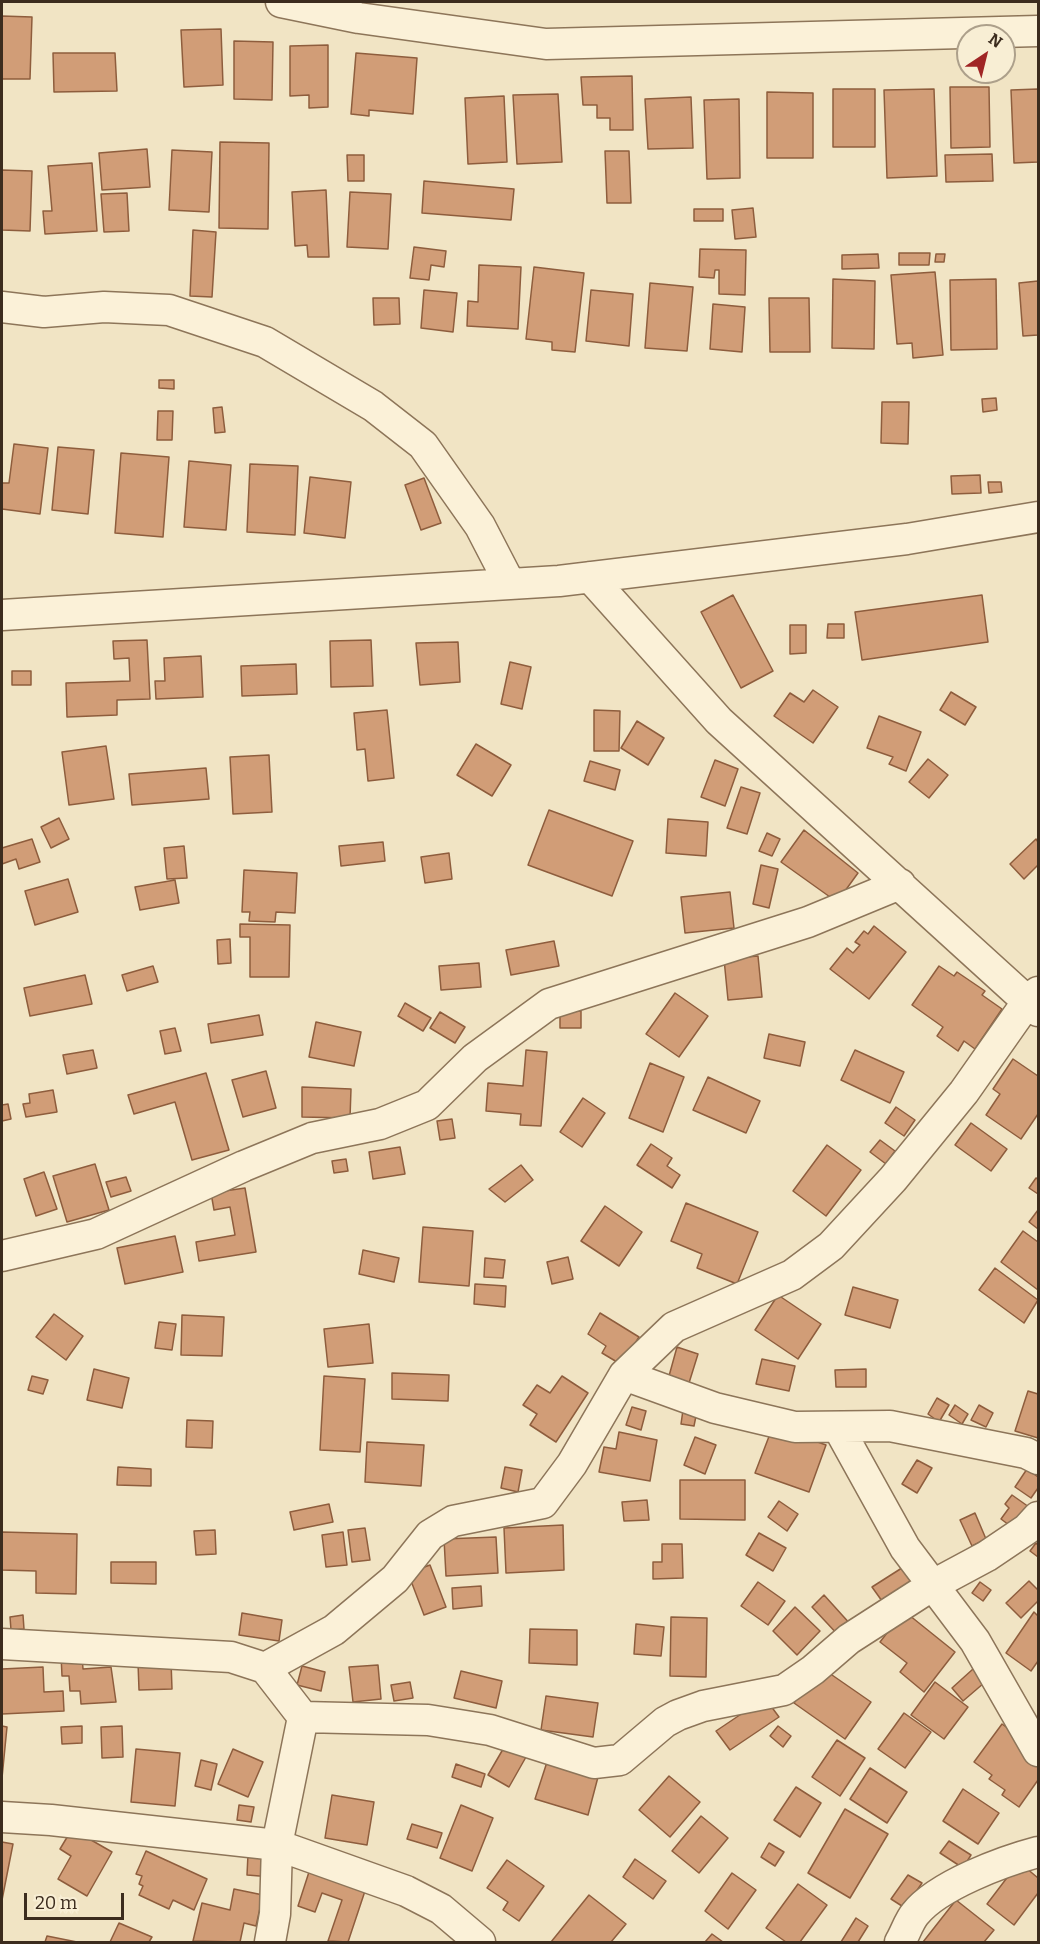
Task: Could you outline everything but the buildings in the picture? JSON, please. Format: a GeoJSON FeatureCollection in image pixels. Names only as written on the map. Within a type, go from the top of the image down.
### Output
{"type":"FeatureCollection","features":[{"type":"Feature","properties":{"kind":"street"},"geometry":{"type":"LineString","coordinates":[[280,2],[359,18],[546,44],[1038,31]]}},
{"type":"Feature","properties":{"kind":"street"},"geometry":{"type":"LineString","coordinates":[[2,307],[44,312],[104,307],[169,310],[265,342],[373,406],[423,446],[480,526],[510,584]]}},
{"type":"Feature","properties":{"kind":"street"},"geometry":{"type":"LineString","coordinates":[[2,615],[510,584],[590,577],[907,538],[1038,517]]}},
{"type":"Feature","properties":{"kind":"street"},"geometry":{"type":"LineString","coordinates":[[265,1668],[334,1630],[395,1579],[430,1535],[453,1521],[543,1503],[572,1464],[624,1375],[674,1327],[792,1275],[831,1246],[893,1179],[1035,1001],[900,884],[719,721],[590,577]]}},
{"type":"Feature","properties":{"kind":"street"},"geometry":{"type":"LineString","coordinates":[[2,1256],[96,1234],[234,1170],[312,1138],[380,1124],[427,1106],[475,1058],[549,1004],[808,922],[900,884]]}},
{"type":"Feature","properties":{"kind":"street"},"geometry":{"type":"LineString","coordinates":[[624,1375],[715,1408],[795,1427],[890,1426],[1016,1451],[1038,1459]]}},
{"type":"Feature","properties":{"kind":"street"},"geometry":{"type":"LineString","coordinates":[[838,1427],[904,1548],[975,1641],[1038,1751]]}},
{"type":"Feature","properties":{"kind":"street"},"geometry":{"type":"LineString","coordinates":[[303,1718],[428,1720],[489,1730],[594,1763],[620,1760],[665,1722],[678,1715],[703,1706],[784,1690],[813,1670],[849,1639],[933,1585],[987,1556],[1027,1529],[1038,1517]]}},
{"type":"Feature","properties":{"kind":"street"},"geometry":{"type":"LineString","coordinates":[[2,1644],[119,1648],[231,1657],[265,1668],[303,1718],[277,1845],[275,1914],[270,1942]]}},
{"type":"Feature","properties":{"kind":"street"},"geometry":{"type":"LineString","coordinates":[[2,1817],[51,1820],[277,1845],[406,1891],[441,1909],[480,1942]]}},
{"type":"Feature","properties":{"kind":"street"},"geometry":{"type":"LineString","coordinates":[[900,1942],[915,1913],[947,1889],[999,1863],[1038,1852]]}}]}
